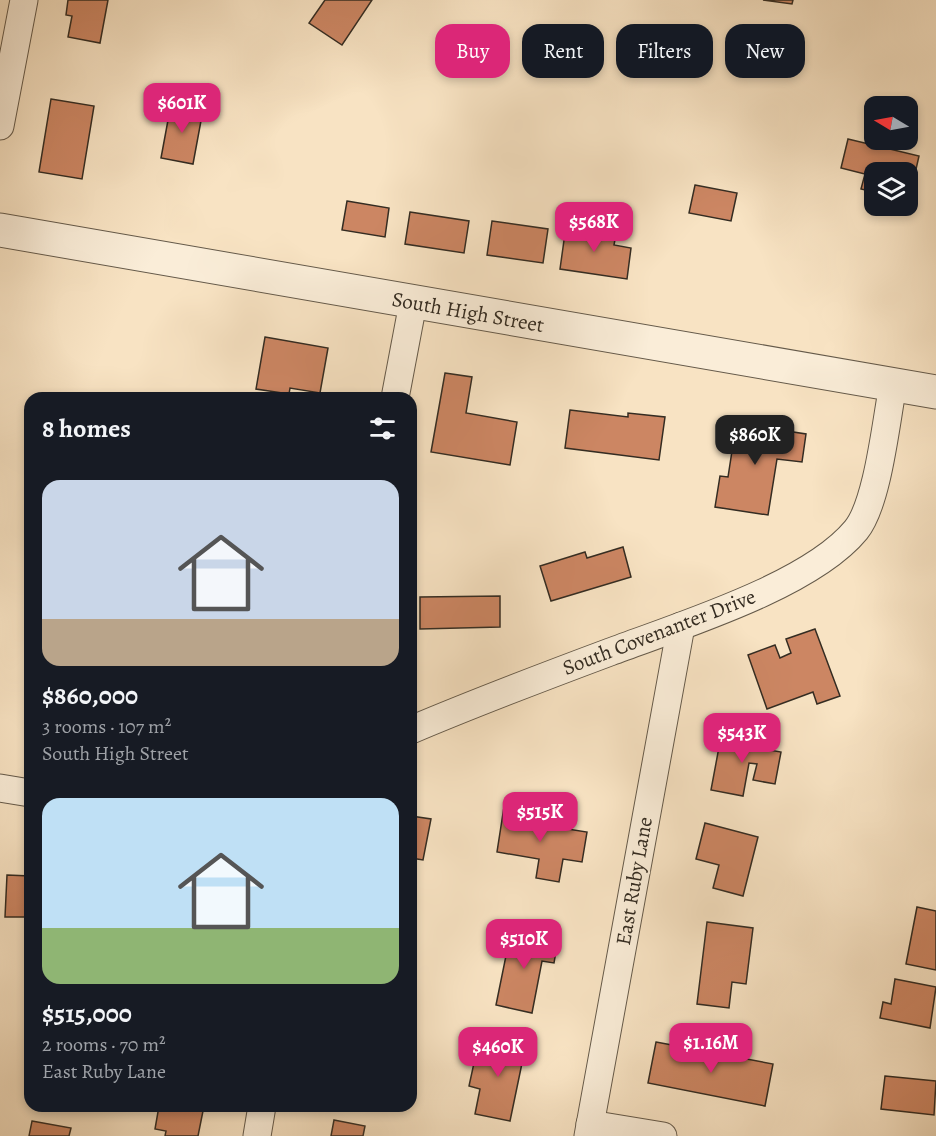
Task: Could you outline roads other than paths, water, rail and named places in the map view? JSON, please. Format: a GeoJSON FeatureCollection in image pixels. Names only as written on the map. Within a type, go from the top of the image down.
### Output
{"type":"FeatureCollection","features":[{"type":"Feature","properties":{"kind":"street"},"geometry":{"type":"LineString","coordinates":[[0,126],[24,0]]}},
{"type":"Feature","properties":{"kind":"street","name":"South High Street"},"geometry":{"type":"LineString","coordinates":[[0,230],[936,392]]}},
{"type":"Feature","properties":{"kind":"street"},"geometry":{"type":"LineString","coordinates":[[396,392],[413,303]]}},
{"type":"Feature","properties":{"kind":"street","name":"South Covenanter Drive"},"geometry":{"type":"LineString","coordinates":[[417,727],[485,698],[719,613],[782,582],[828,555],[857,529],[871,501],[893,385]]}},
{"type":"Feature","properties":{"kind":"street","name":"East Ruby Lane"},"geometry":{"type":"LineString","coordinates":[[589,1130],[681,626]]}},
{"type":"Feature","properties":{"kind":"street"},"geometry":{"type":"LineString","coordinates":[[0,788],[24,792]]}},
{"type":"Feature","properties":{"kind":"street"},"geometry":{"type":"LineString","coordinates":[[257,1136],[261,1112]]}},
{"type":"Feature","properties":{"kind":"street"},"geometry":{"type":"LineString","coordinates":[[589,1130],[663,1136]]}}]}
